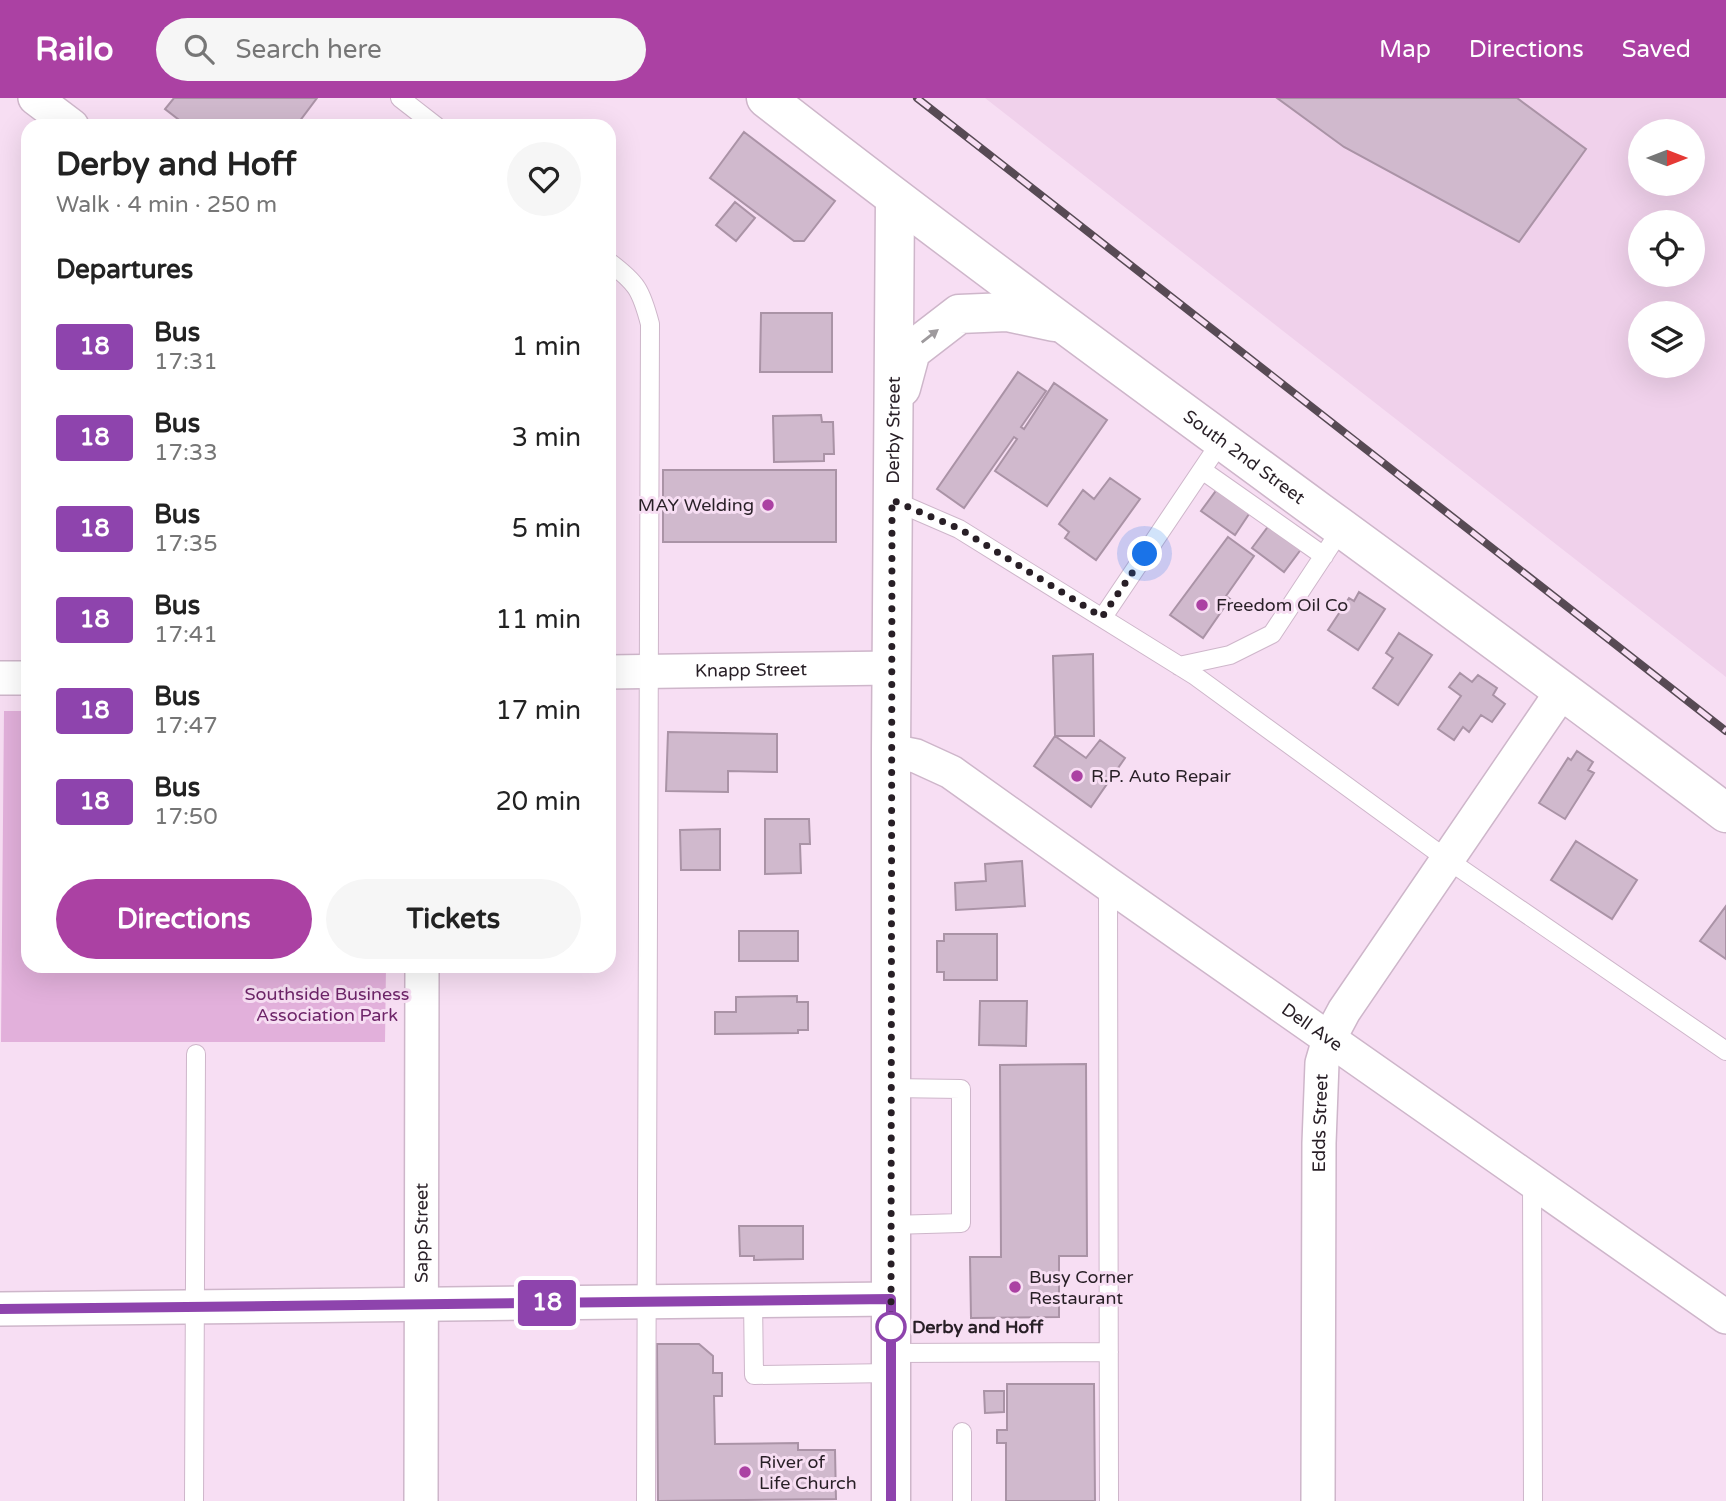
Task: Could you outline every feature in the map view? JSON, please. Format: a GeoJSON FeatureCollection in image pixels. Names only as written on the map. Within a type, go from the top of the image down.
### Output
{"type":"FeatureCollection","features":[{"type":"Feature","properties":{"kind":"main road","name":"South 2nd Street"},"geometry":{"type":"LineString","coordinates":[[766,98],[1065,324],[1212,455],[1333,542],[1563,690],[1726,813]]}},
{"type":"Feature","properties":{"kind":"main road","name":"Derby Street"},"geometry":{"type":"LineString","coordinates":[[891,1501],[891,668],[895,198]]}},
{"type":"Feature","properties":{"kind":"main road"},"geometry":{"type":"LineString","coordinates":[[893,417],[911,351],[959,314],[1007,312],[1065,324]]}},
{"type":"Feature","properties":{"kind":"street"},"geometry":{"type":"LineString","coordinates":[[35,98],[63,119]]}},
{"type":"Feature","properties":{"kind":"street","name":"Knapp Street"},"geometry":{"type":"LineString","coordinates":[[616,672],[891,668]]}},
{"type":"Feature","properties":{"kind":"street"},"geometry":{"type":"LineString","coordinates":[[0,678],[21,678]]}},
{"type":"Feature","properties":{"kind":"street","name":"Edds Street"},"geometry":{"type":"LineString","coordinates":[[1318,1501],[1319,1143],[1322,1063],[1329,1039],[1345,1010],[1563,690]]}},
{"type":"Feature","properties":{"kind":"street","name":"Dell Ave"},"geometry":{"type":"LineString","coordinates":[[891,751],[916,756],[951,772],[1726,1317]]}},
{"type":"Feature","properties":{"kind":"street","name":"Sapp Street"},"geometry":{"type":"LineString","coordinates":[[421,1501],[422,973]]}},
{"type":"Feature","properties":{"kind":"street"},"geometry":{"type":"LineString","coordinates":[[0,1309],[891,1299]]}},
{"type":"Feature","properties":{"kind":"lane"},"geometry":{"type":"LineString","coordinates":[[400,98],[427,119]]}},
{"type":"Feature","properties":{"kind":"lane"},"geometry":{"type":"LineString","coordinates":[[616,267],[641,293],[650,324],[646,1501]]}},
{"type":"Feature","properties":{"kind":"lane"},"geometry":{"type":"LineString","coordinates":[[1102,617],[1212,455]]}},
{"type":"Feature","properties":{"kind":"lane"},"geometry":{"type":"LineString","coordinates":[[892,500],[960,529],[1180,666],[1448,860],[1726,1051]]}},
{"type":"Feature","properties":{"kind":"lane"},"geometry":{"type":"LineString","coordinates":[[1180,666],[1230,655],[1272,634],[1333,542]]}},
{"type":"Feature","properties":{"kind":"lane"},"geometry":{"type":"LineString","coordinates":[[1108,884],[1109,1501]]}},
{"type":"Feature","properties":{"kind":"lane"},"geometry":{"type":"LineString","coordinates":[[194,1501],[196,1054]]}},
{"type":"Feature","properties":{"kind":"lane"},"geometry":{"type":"LineString","coordinates":[[891,1088],[961,1089],[961,1223],[891,1224]]}},
{"type":"Feature","properties":{"kind":"lane"},"geometry":{"type":"LineString","coordinates":[[1532,1182],[1534,1501]]}},
{"type":"Feature","properties":{"kind":"lane"},"geometry":{"type":"LineString","coordinates":[[753,1301],[754,1375],[891,1363],[1109,1352]]}},
{"type":"Feature","properties":{"kind":"lane"},"geometry":{"type":"LineString","coordinates":[[962,1432],[962,1501]]}},
{"type":"Feature","properties":{"kind":"shaded area"},"geometry":{"type":"Polygon","coordinates":[[[985,98],[1726,98],[1726,677],[985,98]]]}},
{"type":"Feature","properties":{"kind":"green space","name":"Southside Business Association Park"},"geometry":{"type":"Polygon","coordinates":[[[4,711],[21,711],[21,973],[386,973],[385,1042],[1,1042],[4,711]]]}},
{"type":"Feature","properties":{"kind":"building"},"geometry":{"type":"Polygon","coordinates":[[[174,98],[317,98],[301,119],[178,119],[165,109],[174,98]]]}},
{"type":"Feature","properties":{"kind":"building"},"geometry":{"type":"Polygon","coordinates":[[[1277,98],[1517,98],[1586,149],[1519,242],[1344,147],[1277,98]]]}},
{"type":"Feature","properties":{"kind":"building"},"geometry":{"type":"Polygon","coordinates":[[[744,132],[835,201],[804,241],[794,241],[710,178],[744,132]]]}},
{"type":"Feature","properties":{"kind":"building"},"geometry":{"type":"Polygon","coordinates":[[[735,202],[755,218],[736,241],[716,225],[735,202]]]}},
{"type":"Feature","properties":{"kind":"building"},"geometry":{"type":"Polygon","coordinates":[[[761,313],[832,313],[832,372],[760,372],[761,313]]]}},
{"type":"Feature","properties":{"kind":"building"},"geometry":{"type":"Polygon","coordinates":[[[1018,372],[1046,391],[1021,427],[1024,429],[1054,383],[1107,420],[1047,506],[995,471],[1017,439],[1014,437],[964,508],[937,489],[1018,372]]]}},
{"type":"Feature","properties":{"kind":"building"},"geometry":{"type":"Polygon","coordinates":[[[821,415],[822,422],[833,422],[834,454],[824,454],[824,461],[774,462],[773,416],[821,415]]]}},
{"type":"Feature","properties":{"kind":"building"},"geometry":{"type":"Polygon","coordinates":[[[663,470],[836,470],[836,542],[663,542],[663,470]]]}},
{"type":"Feature","properties":{"kind":"building"},"geometry":{"type":"Polygon","coordinates":[[[1110,478],[1140,499],[1096,560],[1065,538],[1069,532],[1059,524],[1083,490],[1094,499],[1110,478]]]}},
{"type":"Feature","properties":{"kind":"building"},"geometry":{"type":"Polygon","coordinates":[[[1218,488],[1251,511],[1235,535],[1201,511],[1218,488]]]}},
{"type":"Feature","properties":{"kind":"building"},"geometry":{"type":"Polygon","coordinates":[[[1270,524],[1302,548],[1284,572],[1252,548],[1270,524]]]}},
{"type":"Feature","properties":{"kind":"building"},"geometry":{"type":"Polygon","coordinates":[[[1228,537],[1254,556],[1226,596],[1230,599],[1203,638],[1170,615],[1228,537]]]}},
{"type":"Feature","properties":{"kind":"building"},"geometry":{"type":"Polygon","coordinates":[[[1359,592],[1385,609],[1358,650],[1328,630],[1349,598],[1354,601],[1359,592]]]}},
{"type":"Feature","properties":{"kind":"building"},"geometry":{"type":"Polygon","coordinates":[[[1399,633],[1432,655],[1398,705],[1373,688],[1393,658],[1386,653],[1399,633]]]}},
{"type":"Feature","properties":{"kind":"building"},"geometry":{"type":"Polygon","coordinates":[[[1093,654],[1094,736],[1055,736],[1053,656],[1093,654]]]}},
{"type":"Feature","properties":{"kind":"building"},"geometry":{"type":"Polygon","coordinates":[[[1460,673],[1472,682],[1478,675],[1497,688],[1493,695],[1505,704],[1492,722],[1481,715],[1469,732],[1463,727],[1454,740],[1438,729],[1461,696],[1449,687],[1460,673]]]}},
{"type":"Feature","properties":{"kind":"building"},"geometry":{"type":"Polygon","coordinates":[[[668,732],[777,734],[777,772],[728,771],[728,792],[666,791],[668,732]]]}},
{"type":"Feature","properties":{"kind":"building"},"geometry":{"type":"Polygon","coordinates":[[[1055,736],[1086,758],[1100,740],[1125,758],[1091,807],[1034,766],[1055,736]]]}},
{"type":"Feature","properties":{"kind":"building"},"geometry":{"type":"Polygon","coordinates":[[[1577,751],[1593,762],[1588,770],[1594,773],[1565,819],[1539,803],[1568,758],[1571,760],[1577,751]]]}},
{"type":"Feature","properties":{"kind":"building"},"geometry":{"type":"Polygon","coordinates":[[[765,819],[809,819],[810,844],[800,844],[801,873],[765,874],[765,819]]]}},
{"type":"Feature","properties":{"kind":"building"},"geometry":{"type":"Polygon","coordinates":[[[720,829],[720,870],[681,870],[680,830],[720,829]]]}},
{"type":"Feature","properties":{"kind":"building"},"geometry":{"type":"Polygon","coordinates":[[[1576,841],[1637,880],[1612,919],[1551,880],[1576,841]]]}},
{"type":"Feature","properties":{"kind":"building"},"geometry":{"type":"Polygon","coordinates":[[[1022,861],[1025,906],[956,910],[955,883],[986,881],[985,864],[1022,861]]]}},
{"type":"Feature","properties":{"kind":"building"},"geometry":{"type":"Polygon","coordinates":[[[1726,906],[1726,959],[1700,941],[1726,906]]]}},
{"type":"Feature","properties":{"kind":"building"},"geometry":{"type":"Polygon","coordinates":[[[739,931],[798,931],[798,961],[739,961],[739,931]]]}},
{"type":"Feature","properties":{"kind":"building"},"geometry":{"type":"Polygon","coordinates":[[[944,934],[997,934],[997,980],[944,980],[944,972],[937,972],[937,941],[944,941],[944,934]]]}},
{"type":"Feature","properties":{"kind":"building"},"geometry":{"type":"Polygon","coordinates":[[[797,996],[797,1002],[808,1002],[808,1030],[798,1030],[798,1033],[715,1034],[715,1012],[736,1012],[736,997],[797,996]]]}},
{"type":"Feature","properties":{"kind":"building"},"geometry":{"type":"Polygon","coordinates":[[[980,1001],[1027,1001],[1026,1046],[979,1045],[980,1001]]]}},
{"type":"Feature","properties":{"kind":"building"},"geometry":{"type":"Polygon","coordinates":[[[1086,1064],[1087,1256],[1059,1256],[1059,1317],[971,1318],[970,1257],[1001,1257],[1000,1065],[1086,1064]]]}},
{"type":"Feature","properties":{"kind":"building"},"geometry":{"type":"Polygon","coordinates":[[[739,1226],[803,1226],[803,1259],[754,1260],[754,1256],[740,1256],[739,1226]]]}},
{"type":"Feature","properties":{"kind":"building"},"geometry":{"type":"Polygon","coordinates":[[[657,1344],[699,1344],[713,1356],[713,1373],[722,1373],[722,1396],[714,1396],[715,1444],[798,1443],[798,1450],[835,1450],[836,1499],[658,1501],[657,1344]]]}},
{"type":"Feature","properties":{"kind":"building"},"geometry":{"type":"Polygon","coordinates":[[[1007,1384],[1094,1384],[1095,1501],[1006,1501],[1006,1443],[997,1443],[997,1430],[1007,1430],[1007,1384]]]}},
{"type":"Feature","properties":{"kind":"building"},"geometry":{"type":"Polygon","coordinates":[[[984,1391],[1004,1391],[1004,1412],[985,1413],[984,1391]]]}},
{"type":"Feature","properties":{"kind":"railway"},"geometry":{"type":"LineString","coordinates":[[917,98],[1726,731]]}},
{"type":"Feature","properties":{"kind":"bus line","name":"18"},"geometry":{"type":"LineString","coordinates":[[0,1309],[891,1299],[891,1501]]}},
{"type":"Feature","properties":{"kind":"place","name":"MAY Welding"},"geometry":{"type":"Point","coordinates":[768,505]}},
{"type":"Feature","properties":{"kind":"place","name":"Freedom Oil Co"},"geometry":{"type":"Point","coordinates":[1202,605]}},
{"type":"Feature","properties":{"kind":"place","name":"R.P. Auto Repair"},"geometry":{"type":"Point","coordinates":[1077,776]}},
{"type":"Feature","properties":{"kind":"place","name":"Busy Corner Restaurant"},"geometry":{"type":"Point","coordinates":[1015,1287]}},
{"type":"Feature","properties":{"kind":"place","name":"Derby and Hoff"},"geometry":{"type":"Point","coordinates":[891,1327]}},
{"type":"Feature","properties":{"kind":"place","name":"River of Life Church"},"geometry":{"type":"Point","coordinates":[745,1472]}},
{"type":"Feature","properties":{"kind":"route"},"geometry":{"type":"LineString","coordinates":[[891,1327],[892,500],[960,529],[1102,617],[1145,554]]}}]}
